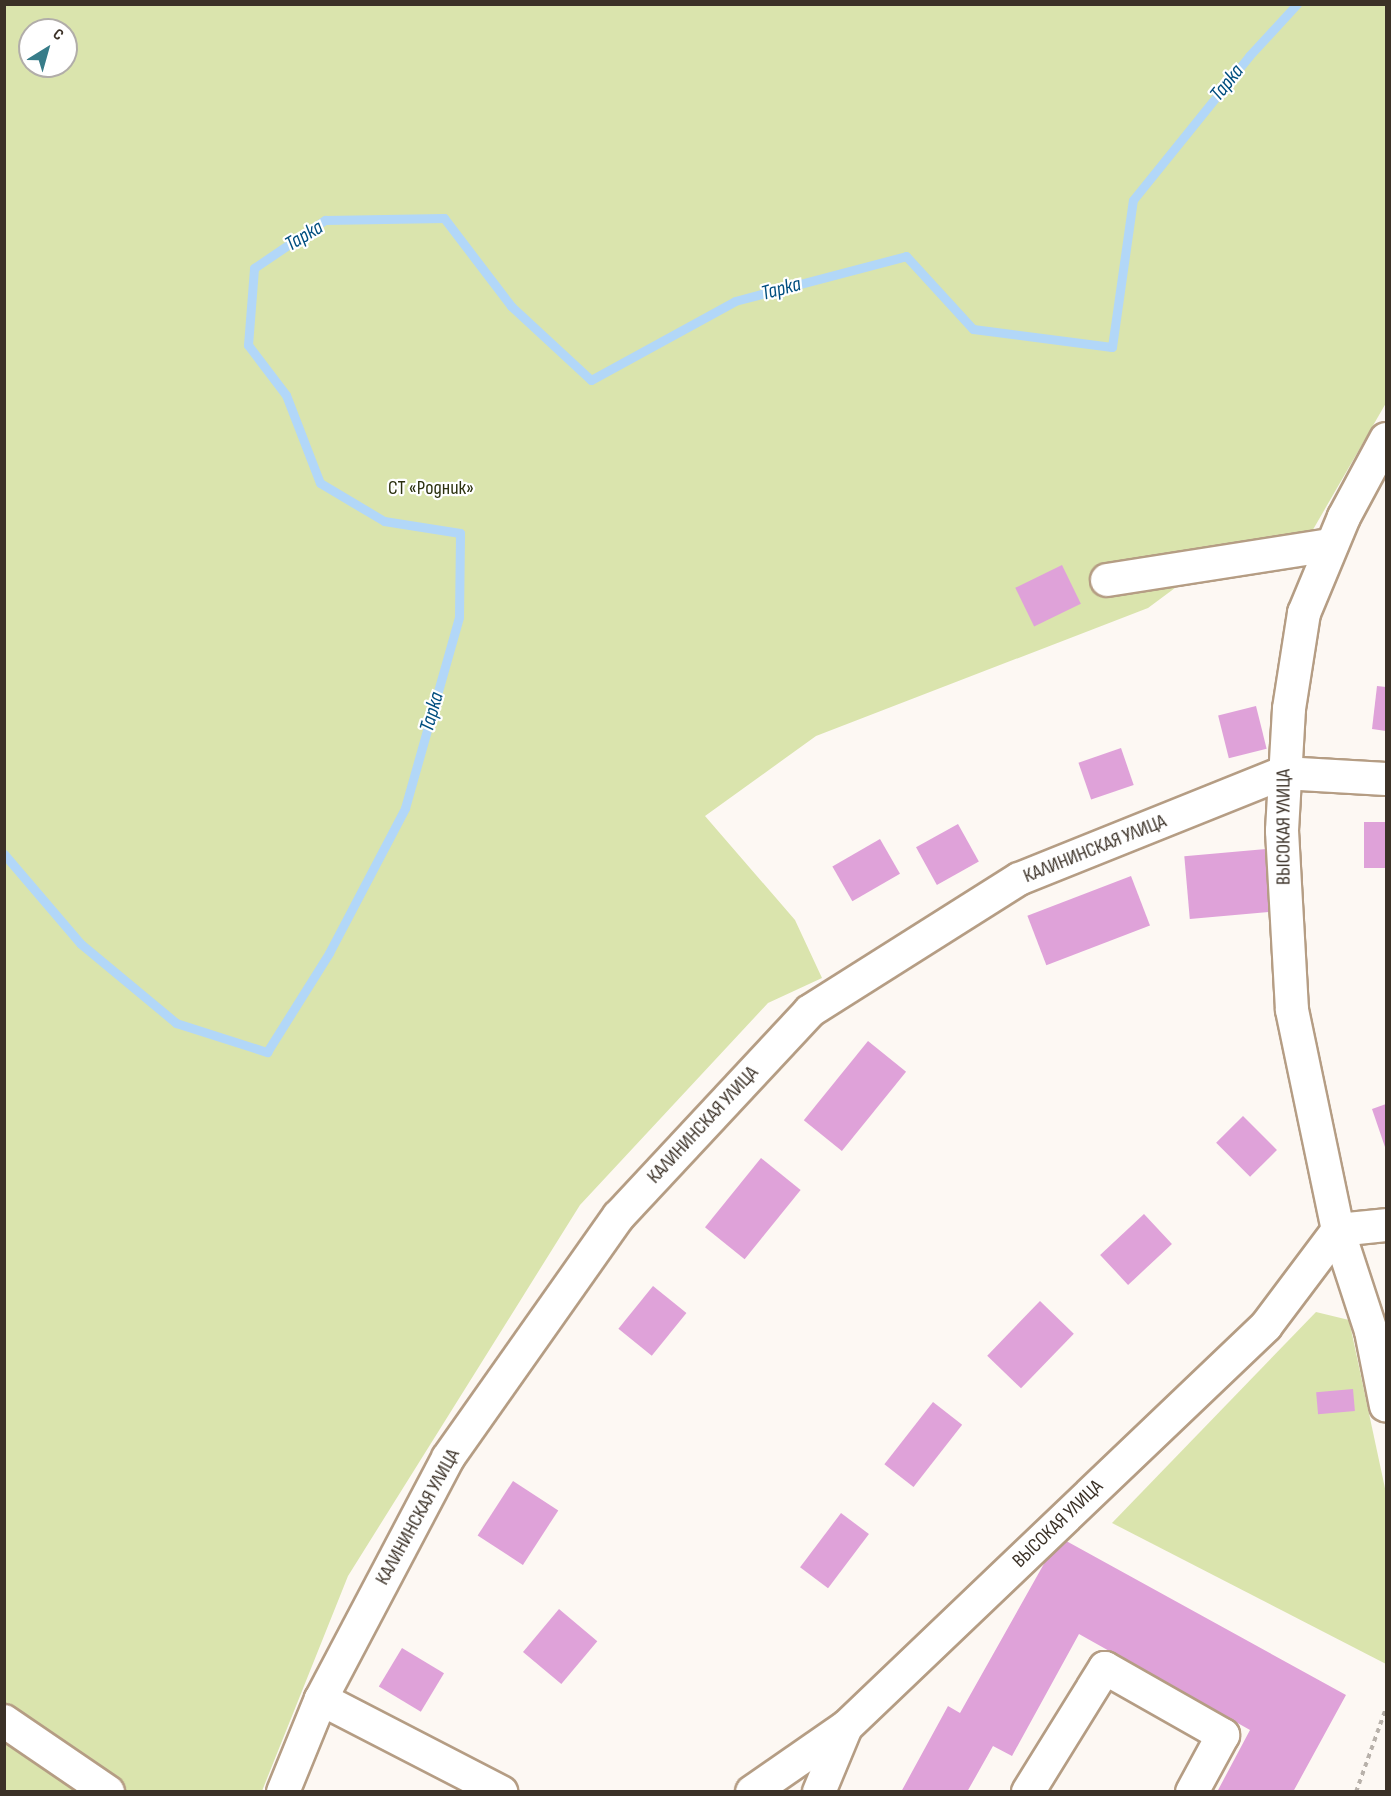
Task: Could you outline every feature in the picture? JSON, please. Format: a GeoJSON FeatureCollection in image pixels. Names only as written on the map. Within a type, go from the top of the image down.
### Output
{"type":"FeatureCollection","features":[{"type":"Feature","properties":{"kind":"street","name":"ВЫСОКАЯ УЛИЦА"},"geometry":{"type":"LineString","coordinates":[[752,1791],[846,1727],[1266,1326],[1338,1230],[1292,1010],[1282,843],[1283,773],[1304,613],[1331,545],[1386,439]]}},
{"type":"Feature","properties":{"kind":"street"},"geometry":{"type":"LineString","coordinates":[[1107,580],[1331,545]]}},
{"type":"Feature","properties":{"kind":"street","name":"КАЛИНИНСКАЯ УЛИЦА"},"geometry":{"type":"LineString","coordinates":[[283,1791],[321,1699],[448,1458],[619,1215],[810,1011],[1019,879],[1283,773],[1386,778]]}},
{"type":"Feature","properties":{"kind":"street"},"geometry":{"type":"LineString","coordinates":[[1386,1225],[1338,1230],[1378,1332],[1386,1406]]}},
{"type":"Feature","properties":{"kind":"street"},"geometry":{"type":"LineString","coordinates":[[1028,1791],[1105,1668],[1223,1735],[1192,1791]]}},
{"type":"Feature","properties":{"kind":"street"},"geometry":{"type":"LineString","coordinates":[[321,1699],[501,1791]]}},
{"type":"Feature","properties":{"kind":"street"},"geometry":{"type":"LineString","coordinates":[[4,1721],[108,1791]]}},
{"type":"Feature","properties":{"kind":"street"},"geometry":{"type":"LineString","coordinates":[[819,1791],[846,1727]]}},
{"type":"Feature","properties":{"kind":"path"},"geometry":{"type":"LineString","coordinates":[[1356,1791],[1386,1708]]}},
{"type":"Feature","properties":{"kind":"green space","name":"СТ «Родник»"},"geometry":{"type":"Polygon","coordinates":[[[5,5],[1386,5],[1386,403],[1303,547],[1210,562],[1148,608],[816,736],[705,816],[795,920],[822,978],[768,1003],[580,1205],[348,1576],[262,1791],[5,1792],[5,5]]]}},
{"type":"Feature","properties":{"kind":"green space"},"geometry":{"type":"Polygon","coordinates":[[[1316,1312],[1349,1320],[1386,1493],[1386,1664],[1112,1523],[1316,1312]]]}},
{"type":"Feature","properties":{"kind":"building"},"geometry":{"type":"Polygon","coordinates":[[[1062,565],[1081,604],[1034,626],[1015,588],[1062,565]]]}},
{"type":"Feature","properties":{"kind":"building"},"geometry":{"type":"Polygon","coordinates":[[[1377,686],[1386,687],[1386,731],[1372,729],[1377,686]]]}},
{"type":"Feature","properties":{"kind":"building"},"geometry":{"type":"Polygon","coordinates":[[[1256,706],[1267,749],[1229,758],[1218,715],[1256,706]]]}},
{"type":"Feature","properties":{"kind":"building"},"geometry":{"type":"Polygon","coordinates":[[[1121,748],[1134,785],[1091,800],[1078,763],[1121,748]]]}},
{"type":"Feature","properties":{"kind":"building"},"geometry":{"type":"Polygon","coordinates":[[[1364,822],[1386,822],[1386,868],[1364,868],[1364,822]]]}},
{"type":"Feature","properties":{"kind":"building"},"geometry":{"type":"Polygon","coordinates":[[[958,824],[979,862],[937,885],[916,847],[958,824]]]}},
{"type":"Feature","properties":{"kind":"building"},"geometry":{"type":"Polygon","coordinates":[[[880,839],[900,874],[852,901],[832,867],[880,839]]]}},
{"type":"Feature","properties":{"kind":"building"},"geometry":{"type":"Polygon","coordinates":[[[1266,849],[1271,912],[1190,919],[1184,856],[1266,849]]]}},
{"type":"Feature","properties":{"kind":"building"},"geometry":{"type":"Polygon","coordinates":[[[1131,876],[1150,925],[1046,965],[1027,916],[1131,876]]]}},
{"type":"Feature","properties":{"kind":"building"},"geometry":{"type":"Polygon","coordinates":[[[868,1041],[906,1072],[842,1151],[804,1120],[868,1041]]]}},
{"type":"Feature","properties":{"kind":"building"},"geometry":{"type":"Polygon","coordinates":[[[1386,1104],[1386,1150],[1372,1109],[1386,1104]]]}},
{"type":"Feature","properties":{"kind":"building"},"geometry":{"type":"Polygon","coordinates":[[[1243,1116],[1277,1150],[1250,1177],[1216,1143],[1243,1116]]]}},
{"type":"Feature","properties":{"kind":"building"},"geometry":{"type":"Polygon","coordinates":[[[761,1158],[801,1190],[745,1259],[705,1227],[761,1158]]]}},
{"type":"Feature","properties":{"kind":"building"},"geometry":{"type":"Polygon","coordinates":[[[1144,1214],[1172,1244],[1128,1285],[1100,1255],[1144,1214]]]}},
{"type":"Feature","properties":{"kind":"building"},"geometry":{"type":"Polygon","coordinates":[[[653,1286],[686,1313],[652,1356],[618,1329],[653,1286]]]}},
{"type":"Feature","properties":{"kind":"building"},"geometry":{"type":"Polygon","coordinates":[[[1040,1301],[1074,1334],[1021,1388],[987,1356],[1040,1301]]]}},
{"type":"Feature","properties":{"kind":"building"},"geometry":{"type":"Polygon","coordinates":[[[1353,1389],[1355,1411],[1318,1414],[1316,1392],[1353,1389]]]}},
{"type":"Feature","properties":{"kind":"building"},"geometry":{"type":"Polygon","coordinates":[[[933,1402],[962,1425],[914,1487],[884,1464],[933,1402]]]}},
{"type":"Feature","properties":{"kind":"building"},"geometry":{"type":"Polygon","coordinates":[[[513,1481],[558,1510],[523,1565],[478,1536],[513,1481]]]}},
{"type":"Feature","properties":{"kind":"building"},"geometry":{"type":"Polygon","coordinates":[[[841,1513],[869,1534],[828,1588],[800,1567],[841,1513]]]}},
{"type":"Feature","properties":{"kind":"building"},"geometry":{"type":"Polygon","coordinates":[[[1059,1537],[1346,1695],[1293,1792],[1217,1792],[1250,1730],[1079,1634],[1012,1756],[993,1746],[967,1792],[901,1792],[948,1706],[960,1713],[1059,1537]]]}},
{"type":"Feature","properties":{"kind":"building"},"geometry":{"type":"Polygon","coordinates":[[[559,1609],[597,1641],[561,1684],[523,1652],[559,1609]]]}},
{"type":"Feature","properties":{"kind":"building"},"geometry":{"type":"Polygon","coordinates":[[[402,1648],[444,1673],[421,1712],[379,1687],[402,1648]]]}},
{"type":"Feature","properties":{"kind":"waterway","name":"Тарка"},"geometry":{"type":"LineString","coordinates":[[4,854],[81,944],[176,1023],[267,1052],[329,953],[405,808],[459,617],[460,533],[384,521],[320,483],[286,395],[248,345],[254,268],[325,220],[444,218],[511,306],[591,380],[735,301],[906,256],[973,329],[1112,347],[1133,200],[1249,56],[1297,4]]}}]}
